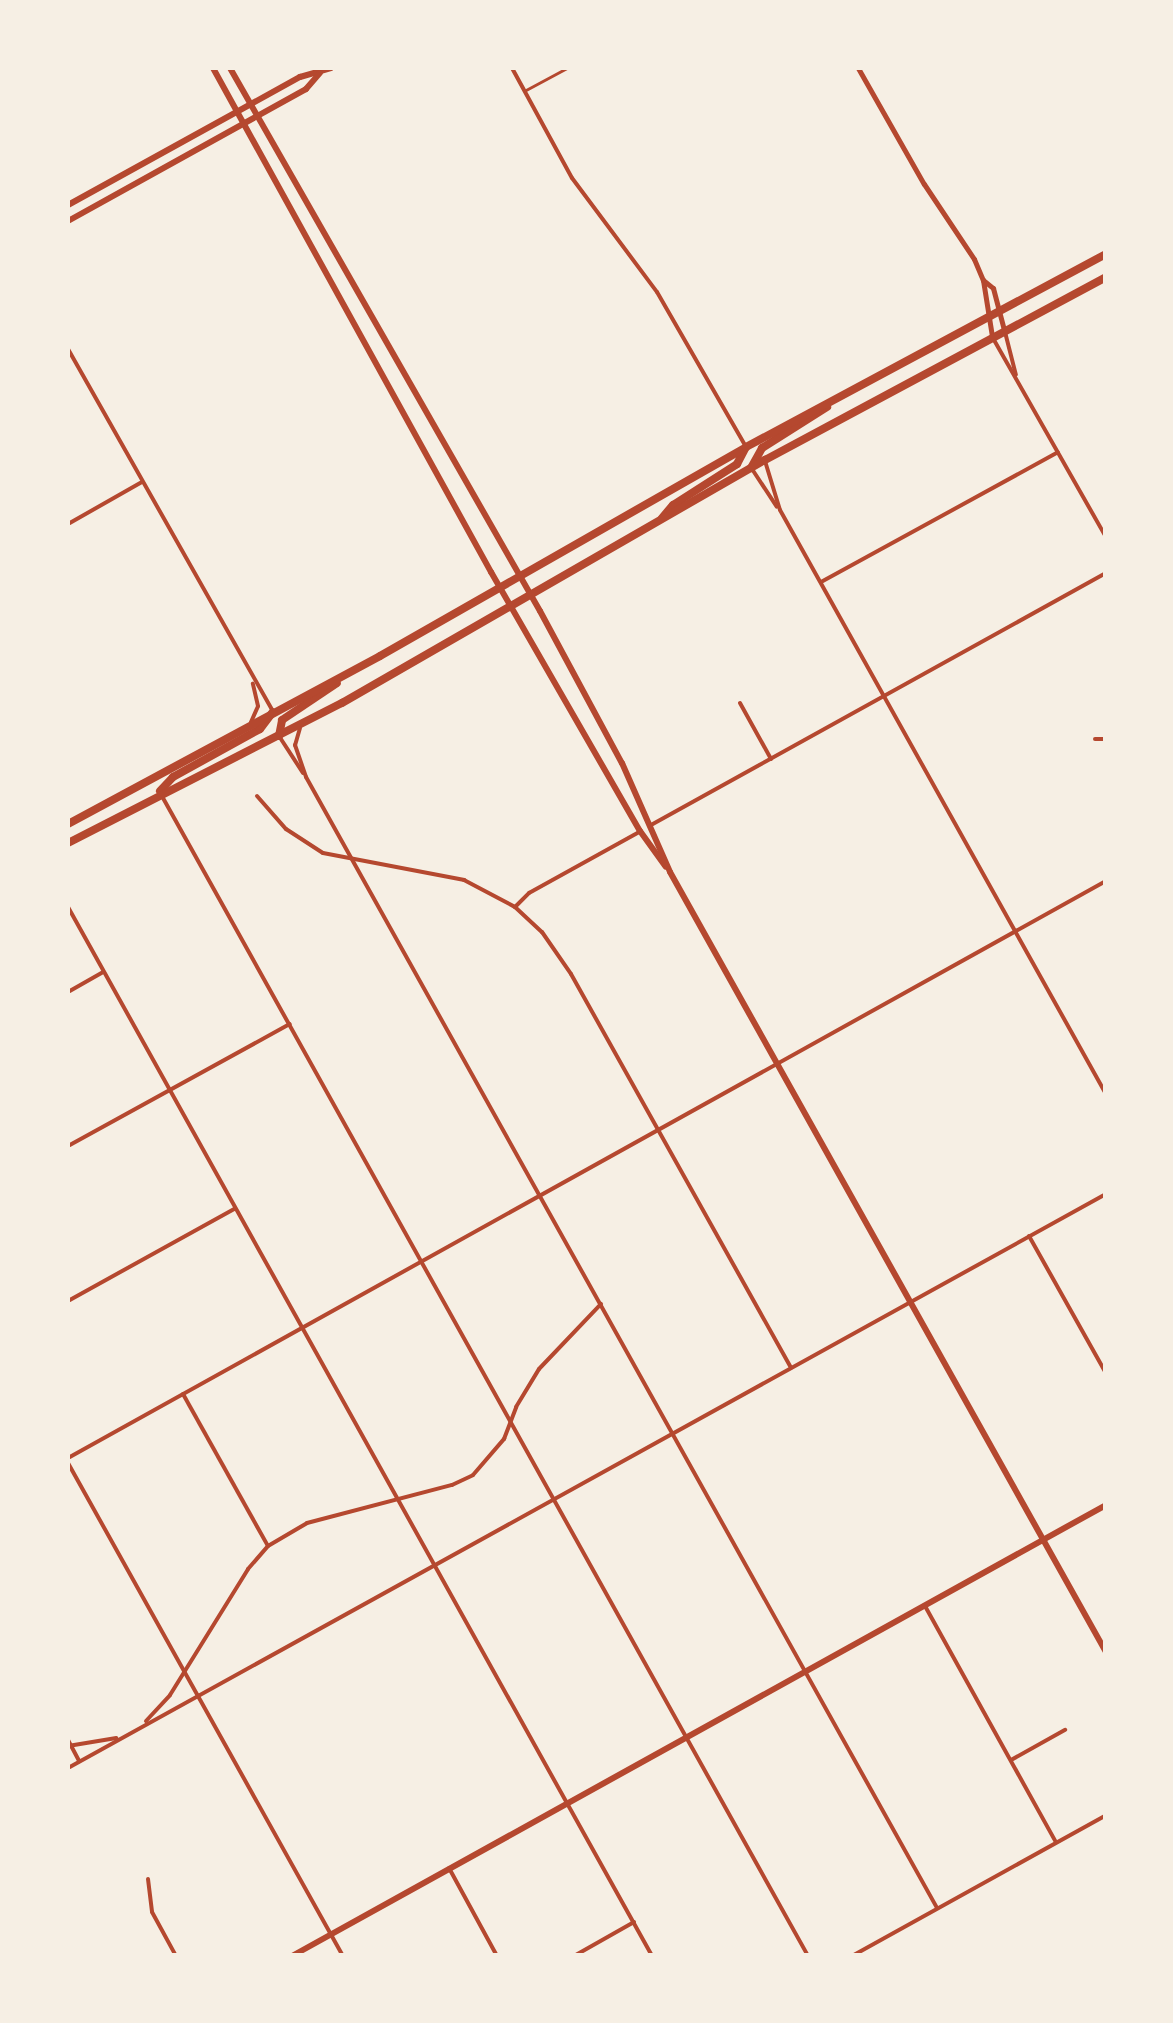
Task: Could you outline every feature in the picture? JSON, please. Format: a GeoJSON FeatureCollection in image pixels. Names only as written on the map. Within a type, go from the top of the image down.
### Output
{"type":"FeatureCollection","features":[{"type":"Feature","properties":{"kind":"main road"},"geometry":{"type":"LineString","coordinates":[[213,68],[512,608],[640,831],[670,872],[1106,1652]]}},
{"type":"Feature","properties":{"kind":"main road"},"geometry":{"type":"LineString","coordinates":[[230,68],[520,574],[652,825],[670,872]]}},
{"type":"Feature","properties":{"kind":"main road"},"geometry":{"type":"LineString","coordinates":[[68,221],[306,90],[330,68]]}},
{"type":"Feature","properties":{"kind":"main road"},"geometry":{"type":"LineString","coordinates":[[68,205],[300,77],[320,74]]}},
{"type":"Feature","properties":{"kind":"main road"},"geometry":{"type":"LineString","coordinates":[[68,824],[348,674],[842,394],[1106,254]]}},
{"type":"Feature","properties":{"kind":"main road"},"geometry":{"type":"LineString","coordinates":[[68,842],[306,721],[512,608],[765,460],[1106,276]]}},
{"type":"Feature","properties":{"kind":"main road"},"geometry":{"type":"LineString","coordinates":[[751,468],[762,448],[816,416],[842,394]]}},
{"type":"Feature","properties":{"kind":"main road"},"geometry":{"type":"LineString","coordinates":[[656,525],[673,506],[737,464],[746,447]]}},
{"type":"Feature","properties":{"kind":"main road"},"geometry":{"type":"LineString","coordinates":[[278,736],[282,720],[348,674]]}},
{"type":"Feature","properties":{"kind":"main road"},"geometry":{"type":"LineString","coordinates":[[160,792],[173,776],[260,729],[274,712]]}},
{"type":"Feature","properties":{"kind":"main road"},"geometry":{"type":"LineString","coordinates":[[292,1956],[1106,1504]]}},
{"type":"Feature","properties":{"kind":"street"},"geometry":{"type":"LineString","coordinates":[[858,68],[982,280],[992,336],[1106,537]]}},
{"type":"Feature","properties":{"kind":"street"},"geometry":{"type":"LineString","coordinates":[[513,70],[583,194],[657,292],[746,447]]}},
{"type":"Feature","properties":{"kind":"street"},"geometry":{"type":"LineString","coordinates":[[982,280],[993,288],[1016,375]]}},
{"type":"Feature","properties":{"kind":"street"},"geometry":{"type":"LineString","coordinates":[[68,350],[254,684],[274,712]]}},
{"type":"Feature","properties":{"kind":"street"},"geometry":{"type":"LineString","coordinates":[[820,583],[1058,452]]}},
{"type":"Feature","properties":{"kind":"street"},"geometry":{"type":"LineString","coordinates":[[765,460],[780,510]]}},
{"type":"Feature","properties":{"kind":"street"},"geometry":{"type":"LineString","coordinates":[[751,468],[780,510],[1106,1094]]}},
{"type":"Feature","properties":{"kind":"street"},"geometry":{"type":"LineString","coordinates":[[68,524],[142,482]]}},
{"type":"Feature","properties":{"kind":"street"},"geometry":{"type":"LineString","coordinates":[[515,907],[528,893],[1106,573]]}},
{"type":"Feature","properties":{"kind":"street"},"geometry":{"type":"LineString","coordinates":[[248,725],[258,710],[254,684]]}},
{"type":"Feature","properties":{"kind":"street"},"geometry":{"type":"LineString","coordinates":[[740,703],[771,759]]}},
{"type":"Feature","properties":{"kind":"street"},"geometry":{"type":"LineString","coordinates":[[306,721],[294,742],[306,777]]}},
{"type":"Feature","properties":{"kind":"street"},"geometry":{"type":"LineString","coordinates":[[278,736],[306,777],[937,1908]]}},
{"type":"Feature","properties":{"kind":"street"},"geometry":{"type":"LineString","coordinates":[[1095,740],[1106,739]]}},
{"type":"Feature","properties":{"kind":"street"},"geometry":{"type":"LineString","coordinates":[[160,792],[808,1956]]}},
{"type":"Feature","properties":{"kind":"street"},"geometry":{"type":"LineString","coordinates":[[257,796],[296,837],[323,853],[448,875],[515,907],[542,932],[568,967],[791,1368]]}},
{"type":"Feature","properties":{"kind":"street"},"geometry":{"type":"LineString","coordinates":[[343,1956],[68,1460],[1106,882]]}},
{"type":"Feature","properties":{"kind":"street"},"geometry":{"type":"LineString","coordinates":[[68,907],[652,1956]]}},
{"type":"Feature","properties":{"kind":"street"},"geometry":{"type":"LineString","coordinates":[[68,992],[104,972]]}},
{"type":"Feature","properties":{"kind":"street"},"geometry":{"type":"LineString","coordinates":[[68,1146],[290,1024]]}},
{"type":"Feature","properties":{"kind":"street"},"geometry":{"type":"LineString","coordinates":[[68,1768],[1106,1194]]}},
{"type":"Feature","properties":{"kind":"street"},"geometry":{"type":"LineString","coordinates":[[68,1301],[236,1208]]}},
{"type":"Feature","properties":{"kind":"street"},"geometry":{"type":"LineString","coordinates":[[1029,1236],[1106,1373]]}},
{"type":"Feature","properties":{"kind":"street"},"geometry":{"type":"LineString","coordinates":[[69,1744],[104,1743],[137,1729],[162,1706],[248,1569],[268,1546],[316,1519],[473,1475],[492,1457],[546,1360],[601,1304]]}},
{"type":"Feature","properties":{"kind":"street"},"geometry":{"type":"LineString","coordinates":[[183,1394],[268,1546]]}},
{"type":"Feature","properties":{"kind":"street"},"geometry":{"type":"LineString","coordinates":[[924,1605],[1056,1842]]}},
{"type":"Feature","properties":{"kind":"street"},"geometry":{"type":"LineString","coordinates":[[1011,1760],[1065,1730]]}},
{"type":"Feature","properties":{"kind":"street"},"geometry":{"type":"LineString","coordinates":[[69,1744],[80,1761]]}},
{"type":"Feature","properties":{"kind":"street"},"geometry":{"type":"LineString","coordinates":[[852,1956],[1106,1815]]}},
{"type":"Feature","properties":{"kind":"street"},"geometry":{"type":"LineString","coordinates":[[449,1868],[497,1956]]}},
{"type":"Feature","properties":{"kind":"street"},"geometry":{"type":"LineString","coordinates":[[148,1879],[152,1912],[176,1956]]}},
{"type":"Feature","properties":{"kind":"street"},"geometry":{"type":"LineString","coordinates":[[574,1956],[634,1922]]}},
{"type":"Feature","properties":{"kind":"lane"},"geometry":{"type":"LineString","coordinates":[[513,70],[524,68]]}},
{"type":"Feature","properties":{"kind":"lane"},"geometry":{"type":"LineString","coordinates":[[525,91],[567,68]]}}]}
